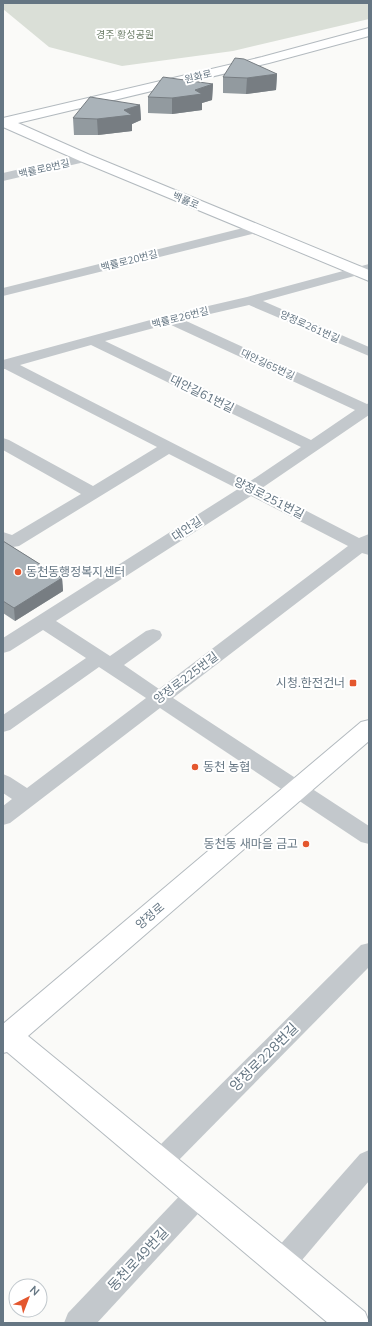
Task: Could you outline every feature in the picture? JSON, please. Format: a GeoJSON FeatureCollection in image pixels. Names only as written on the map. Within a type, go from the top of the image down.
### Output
{"type":"FeatureCollection","features":[{"type":"Feature","properties":{"kind":"street","name":"원화로"},"geometry":{"type":"LineString","coordinates":[[3,121],[369,26]]}},
{"type":"Feature","properties":{"kind":"street","name":"원화로"},"geometry":{"type":"LineString","coordinates":[[3,121],[265,60],[369,32]]}},
{"type":"Feature","properties":{"kind":"street","name":"백률로"},"geometry":{"type":"LineString","coordinates":[[3,121],[85,158],[255,229],[365,272]]}},
{"type":"Feature","properties":{"kind":"street","name":"백률로8번길"},"geometry":{"type":"LineString","coordinates":[[3,177],[85,158]]}},
{"type":"Feature","properties":{"kind":"street","name":"백률로20번길"},"geometry":{"type":"LineString","coordinates":[[3,292],[255,229]]}},
{"type":"Feature","properties":{"kind":"street","name":"백률로26번길"},"geometry":{"type":"LineString","coordinates":[[5,364],[170,319],[365,272]]}},
{"type":"Feature","properties":{"kind":"street","name":"양정로261번길"},"geometry":{"type":"LineString","coordinates":[[250,300],[369,352]]}},
{"type":"Feature","properties":{"kind":"street","name":"대안길65번길"},"geometry":{"type":"LineString","coordinates":[[170,319],[368,409]]}},
{"type":"Feature","properties":{"kind":"street","name":"대안길61번길"},"geometry":{"type":"LineString","coordinates":[[93,341],[310,446]]}},
{"type":"Feature","properties":{"kind":"street","name":"양정로251번길"},"geometry":{"type":"LineString","coordinates":[[5,364],[250,489],[366,545]]}},
{"type":"Feature","properties":{"kind":"street","name":"대안길"},"geometry":{"type":"LineString","coordinates":[[4,644],[43,621],[250,489],[310,446],[368,409]]}},
{"type":"Feature","properties":{"kind":"street"},"geometry":{"type":"LineString","coordinates":[[3,444],[92,493]]}},
{"type":"Feature","properties":{"kind":"street"},"geometry":{"type":"LineString","coordinates":[[8,539],[92,493],[169,447]]}},
{"type":"Feature","properties":{"kind":"street","name":"양정로225번길"},"geometry":{"type":"LineString","coordinates":[[3,817],[366,545]]}},
{"type":"Feature","properties":{"kind":"street"},"geometry":{"type":"LineString","coordinates":[[43,621],[161,698],[297,791],[369,836]]}},
{"type":"Feature","properties":{"kind":"street"},"geometry":{"type":"LineString","coordinates":[[3,725],[105,661],[153,635]]}},
{"type":"Feature","properties":{"kind":"street","name":"양정로"},"geometry":{"type":"LineString","coordinates":[[6,1038],[369,728]]}},
{"type":"Feature","properties":{"kind":"street"},"geometry":{"type":"LineString","coordinates":[[3,782],[27,799]]}},
{"type":"Feature","properties":{"kind":"street","name":"양정로228번길"},"geometry":{"type":"LineString","coordinates":[[160,1162],[369,952]]}},
{"type":"Feature","properties":{"kind":"street"},"geometry":{"type":"LineString","coordinates":[[6,1038],[160,1162],[353,1323]]}},
{"type":"Feature","properties":{"kind":"street"},"geometry":{"type":"LineString","coordinates":[[281,1264],[369,1162]]}},
{"type":"Feature","properties":{"kind":"street","name":"동천로49번길"},"geometry":{"type":"LineString","coordinates":[[78,1323],[198,1195]]}},
{"type":"Feature","properties":{"kind":"green space","name":"경주 황성공원"},"geometry":{"type":"Polygon","coordinates":[[[3,3],[369,3],[369,19],[233,51],[122,66],[49,47],[3,9],[3,3]]]}},
{"type":"Feature","properties":{"kind":"building"},"geometry":{"type":"Polygon","coordinates":[[[235,58],[244,59],[277,74],[247,78],[223,77],[235,58]]]}},
{"type":"Feature","properties":{"kind":"building"},"geometry":{"type":"Polygon","coordinates":[[[163,77],[213,84],[195,90],[202,94],[172,98],[148,97],[163,77]]]}},
{"type":"Feature","properties":{"kind":"building"},"geometry":{"type":"Polygon","coordinates":[[[90,97],[140,105],[124,110],[132,115],[97,119],[73,118],[90,97]]]}},
{"type":"Feature","properties":{"kind":"building","name":"동천동행정복지센터"},"geometry":{"type":"Polygon","coordinates":[[[3,541],[62,578],[14,608],[3,601],[3,541]]]}},
{"type":"Feature","properties":{"kind":"place","name":"동천동행정복지센터"},"geometry":{"type":"Point","coordinates":[18,572]}},
{"type":"Feature","properties":{"kind":"place","name":"시청.한전건너"},"geometry":{"type":"Point","coordinates":[353,683]}},
{"type":"Feature","properties":{"kind":"place","name":"동천 농협"},"geometry":{"type":"Point","coordinates":[195,767]}},
{"type":"Feature","properties":{"kind":"place","name":"동천동 새마을 금고"},"geometry":{"type":"Point","coordinates":[306,844]}}]}
